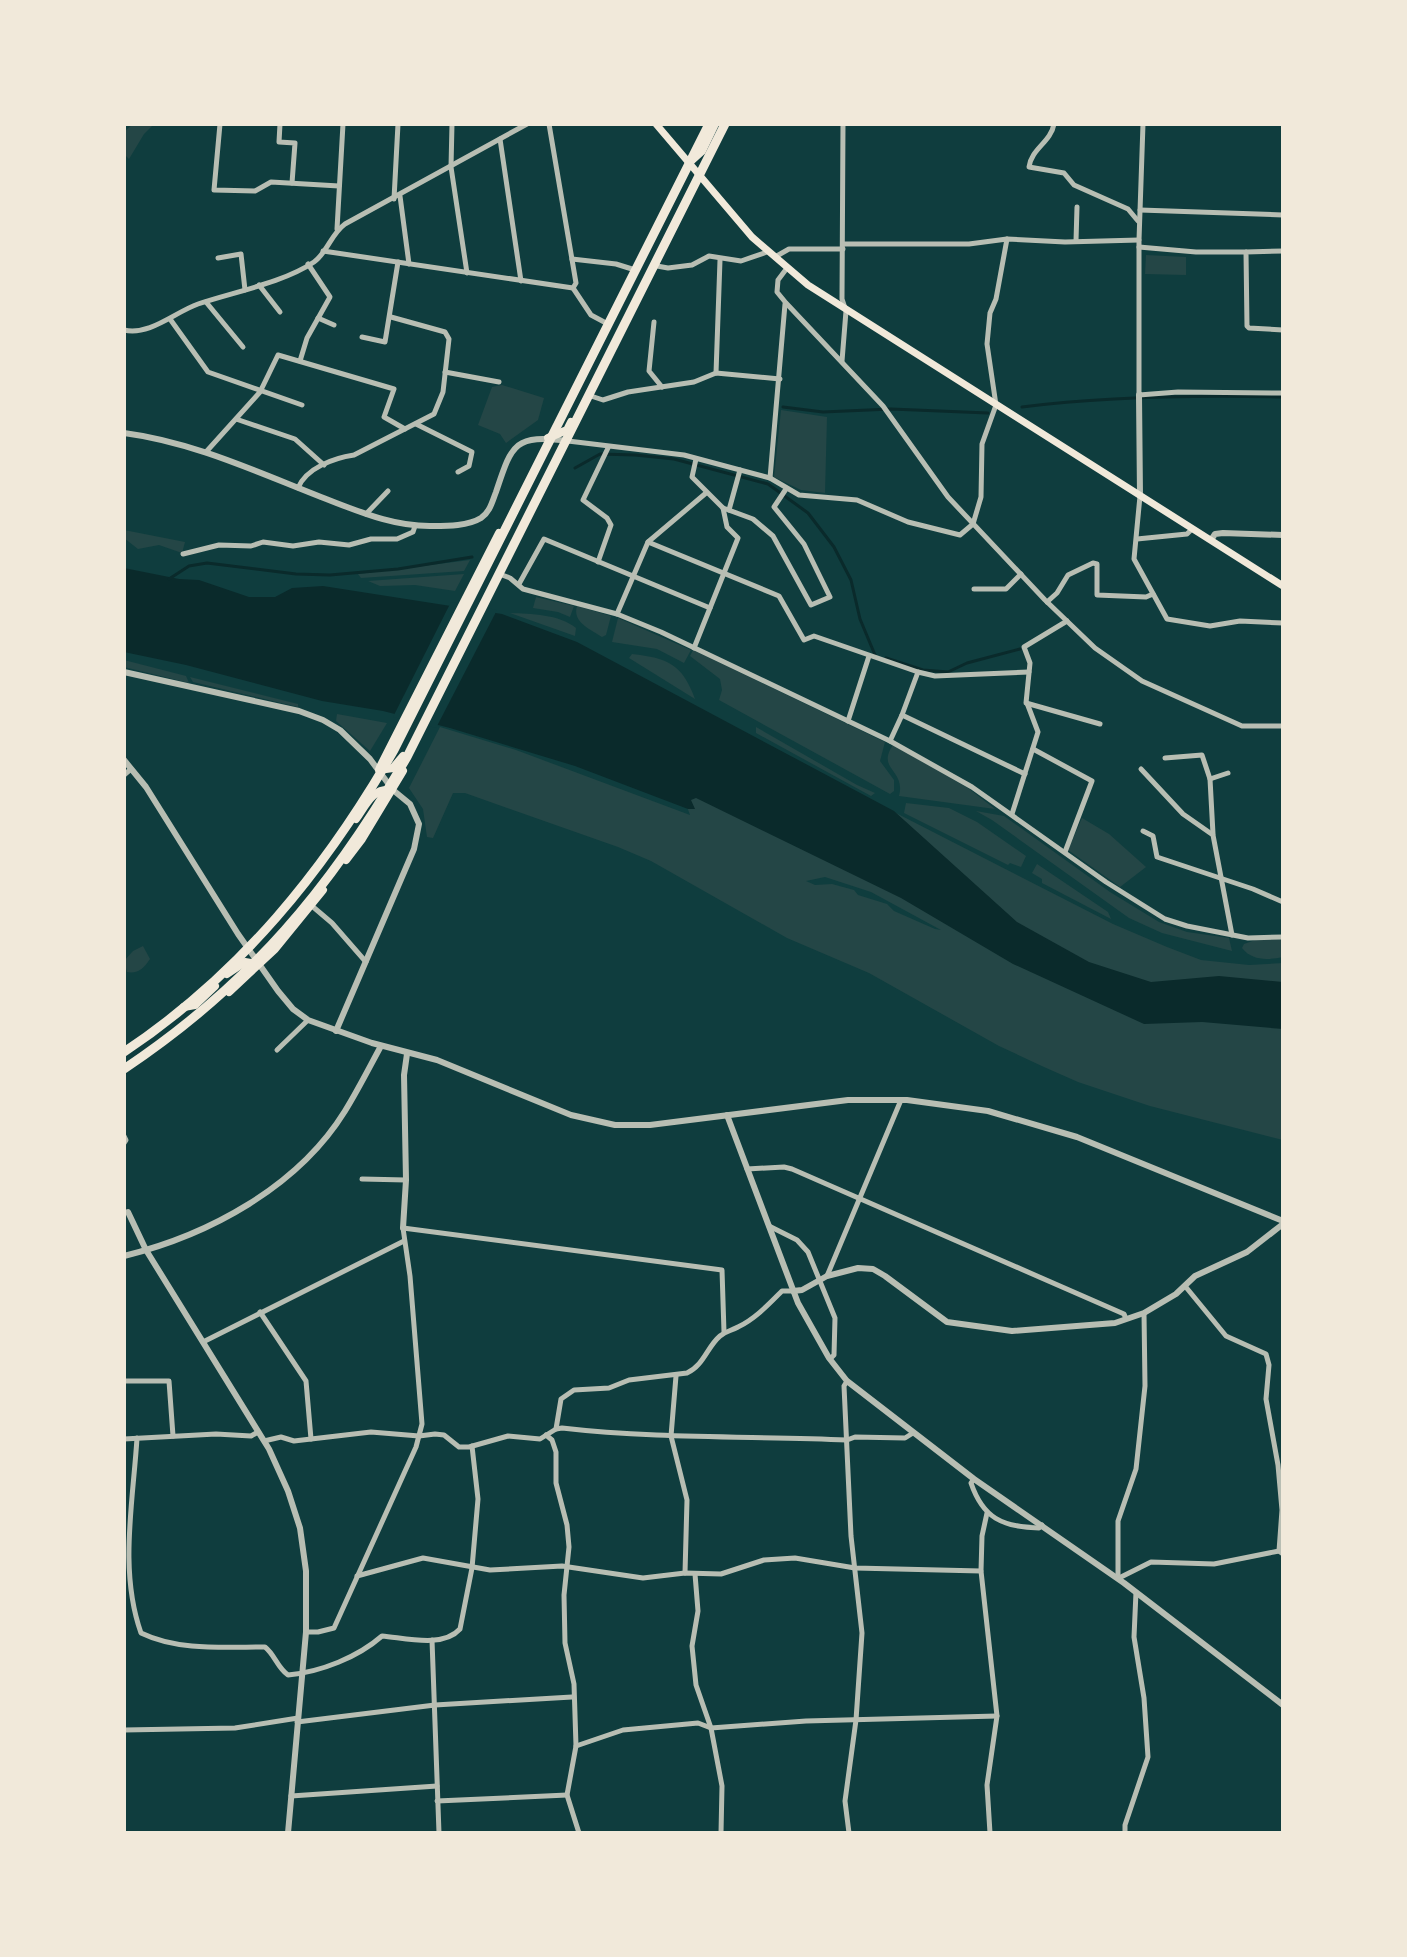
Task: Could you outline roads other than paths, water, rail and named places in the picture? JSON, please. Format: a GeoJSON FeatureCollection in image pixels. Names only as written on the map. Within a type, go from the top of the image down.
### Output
{"type":"FeatureCollection","features":[{"type":"Feature","properties":{"kind":"highway"},"geometry":{"type":"LineString","coordinates":[[124,1050],[183,1007],[248,948],[342,828],[378,770],[707,124]]}},
{"type":"Feature","properties":{"kind":"highway"},"geometry":{"type":"LineString","coordinates":[[124,1050],[188,1005],[242,957],[290,904],[354,817],[401,736],[707,124]]}},
{"type":"Feature","properties":{"kind":"highway"},"geometry":{"type":"LineString","coordinates":[[688,161],[695,159],[702,151],[715,124]]}},
{"type":"Feature","properties":{"kind":"highway"},"geometry":{"type":"LineString","coordinates":[[124,1071],[194,1022],[260,964],[312,906],[362,839],[393,790],[426,714],[440,697],[496,587],[702,178],[726,124]]}},
{"type":"Feature","properties":{"kind":"highway"},"geometry":{"type":"LineString","coordinates":[[124,1071],[198,1015],[252,967],[300,915],[366,825],[407,757],[726,124]]}},
{"type":"Feature","properties":{"kind":"highway"},"geometry":{"type":"LineString","coordinates":[[642,252],[654,239],[681,184],[689,176],[702,178]]}},
{"type":"Feature","properties":{"kind":"highway"},"geometry":{"type":"LineString","coordinates":[[547,438],[567,430],[581,404],[591,396]]}},
{"type":"Feature","properties":{"kind":"highway"},"geometry":{"type":"LineString","coordinates":[[510,510],[522,500],[552,446],[568,441]]}},
{"type":"Feature","properties":{"kind":"highway"},"geometry":{"type":"LineString","coordinates":[[378,770],[393,768],[414,743]]}},
{"type":"Feature","properties":{"kind":"highway"},"geometry":{"type":"LineString","coordinates":[[342,828],[355,820],[375,792],[393,790]]}},
{"type":"Feature","properties":{"kind":"highway"},"geometry":{"type":"LineString","coordinates":[[248,948],[263,949],[299,909],[312,906]]}},
{"type":"Feature","properties":{"kind":"highway"},"geometry":{"type":"LineString","coordinates":[[183,1007],[195,1005],[234,968],[245,962],[260,964]]}},
{"type":"Feature","properties":{"kind":"main road"},"geometry":{"type":"LineString","coordinates":[[656,124],[771,255],[787,268],[846,311],[1283,586]]}},
{"type":"Feature","properties":{"kind":"street"},"geometry":{"type":"LineString","coordinates":[[220,124],[214,190],[255,191],[271,182],[339,186]]}},
{"type":"Feature","properties":{"kind":"street"},"geometry":{"type":"LineString","coordinates":[[280,124],[279,142],[295,143],[292,183]]}},
{"type":"Feature","properties":{"kind":"street"},"geometry":{"type":"LineString","coordinates":[[124,330],[133,332],[170,319],[195,305],[259,285],[315,261],[336,230],[343,124]]}},
{"type":"Feature","properties":{"kind":"street"},"geometry":{"type":"LineString","coordinates":[[398,124],[397,198],[409,264]]}},
{"type":"Feature","properties":{"kind":"street"},"geometry":{"type":"LineString","coordinates":[[452,124],[451,167],[467,273]]}},
{"type":"Feature","properties":{"kind":"street"},"geometry":{"type":"LineString","coordinates":[[336,230],[527,124]]}},
{"type":"Feature","properties":{"kind":"street"},"geometry":{"type":"LineString","coordinates":[[549,124],[576,283],[573,288]]}},
{"type":"Feature","properties":{"kind":"street"},"geometry":{"type":"LineString","coordinates":[[842,361],[846,311],[842,299],[843,124]]}},
{"type":"Feature","properties":{"kind":"street"},"geometry":{"type":"LineString","coordinates":[[1054,124],[1052,134],[1030,158],[1029,167],[1064,173],[1074,185],[1128,209],[1139,221]]}},
{"type":"Feature","properties":{"kind":"street"},"geometry":{"type":"LineString","coordinates":[[1143,124],[1139,221],[1140,496],[1134,559],[1167,619],[1210,626],[1240,621],[1283,623]]}},
{"type":"Feature","properties":{"kind":"street"},"geometry":{"type":"LineString","coordinates":[[500,139],[521,281]]}},
{"type":"Feature","properties":{"kind":"street"},"geometry":{"type":"LineString","coordinates":[[1076,241],[1077,207]]}},
{"type":"Feature","properties":{"kind":"street"},"geometry":{"type":"LineString","coordinates":[[1140,210],[1283,215]]}},
{"type":"Feature","properties":{"kind":"street"},"geometry":{"type":"LineString","coordinates":[[124,433],[154,437],[206,452],[366,514],[415,526],[455,525],[482,517],[490,507],[514,449],[529,438],[547,438],[696,459],[770,478],[799,495],[857,500],[908,522],[960,535],[973,524],[981,497],[982,444],[996,405],[987,344],[990,313],[996,299],[1007,239]]}},
{"type":"Feature","properties":{"kind":"street"},"geometry":{"type":"LineString","coordinates":[[657,266],[692,265],[709,256],[741,261],[789,249],[969,244],[1007,239],[1139,243],[1196,252],[1283,251]]}},
{"type":"Feature","properties":{"kind":"street"},"geometry":{"type":"LineString","coordinates":[[323,251],[573,288],[591,315],[606,323]]}},
{"type":"Feature","properties":{"kind":"street"},"geometry":{"type":"LineString","coordinates":[[1246,252],[1247,326],[1283,330]]}},
{"type":"Feature","properties":{"kind":"street"},"geometry":{"type":"LineString","coordinates":[[218,258],[241,254],[245,290]]}},
{"type":"Feature","properties":{"kind":"street"},"geometry":{"type":"LineString","coordinates":[[572,259],[632,269]]}},
{"type":"Feature","properties":{"kind":"street"},"geometry":{"type":"LineString","coordinates":[[716,373],[720,260]]}},
{"type":"Feature","properties":{"kind":"street"},"geometry":{"type":"LineString","coordinates":[[362,337],[385,342],[398,262]]}},
{"type":"Feature","properties":{"kind":"street"},"geometry":{"type":"LineString","coordinates":[[300,361],[307,338],[330,297],[308,264]]}},
{"type":"Feature","properties":{"kind":"street"},"geometry":{"type":"LineString","coordinates":[[787,268],[778,280],[777,292],[885,409],[948,497],[1095,648],[1142,681],[1242,726],[1283,726]]}},
{"type":"Feature","properties":{"kind":"street"},"geometry":{"type":"LineString","coordinates":[[259,285],[280,312]]}},
{"type":"Feature","properties":{"kind":"street"},"geometry":{"type":"LineString","coordinates":[[206,302],[243,347]]}},
{"type":"Feature","properties":{"kind":"street"},"geometry":{"type":"LineString","coordinates":[[770,478],[786,303]]}},
{"type":"Feature","properties":{"kind":"street"},"geometry":{"type":"LineString","coordinates":[[298,488],[307,475],[324,465],[340,457],[354,455],[434,414],[443,392],[449,339],[445,332],[391,317]]}},
{"type":"Feature","properties":{"kind":"street"},"geometry":{"type":"LineString","coordinates":[[318,318],[334,325]]}},
{"type":"Feature","properties":{"kind":"street"},"geometry":{"type":"LineString","coordinates":[[170,319],[208,372],[302,405]]}},
{"type":"Feature","properties":{"kind":"street"},"geometry":{"type":"LineString","coordinates":[[654,322],[649,371],[662,387]]}},
{"type":"Feature","properties":{"kind":"street"},"geometry":{"type":"LineString","coordinates":[[206,452],[260,392],[278,355],[394,389],[384,417],[405,429]]}},
{"type":"Feature","properties":{"kind":"street"},"geometry":{"type":"LineString","coordinates":[[445,372],[499,382]]}},
{"type":"Feature","properties":{"kind":"street"},"geometry":{"type":"LineString","coordinates":[[591,396],[603,400],[628,392],[694,382],[716,373],[780,379]]}},
{"type":"Feature","properties":{"kind":"street"},"geometry":{"type":"LineString","coordinates":[[1140,399],[1178,392],[1283,393]]}},
{"type":"Feature","properties":{"kind":"street"},"geometry":{"type":"LineString","coordinates":[[236,419],[295,439],[324,465]]}},
{"type":"Feature","properties":{"kind":"street"},"geometry":{"type":"LineString","coordinates":[[415,424],[472,452],[469,466],[458,472]]}},
{"type":"Feature","properties":{"kind":"street"},"geometry":{"type":"LineString","coordinates":[[598,562],[611,525],[607,518],[583,500],[608,448]]}},
{"type":"Feature","properties":{"kind":"street"},"geometry":{"type":"LineString","coordinates":[[696,459],[692,477],[726,509],[753,519],[773,536],[811,605],[830,597],[804,544],[774,507],[786,489]]}},
{"type":"Feature","properties":{"kind":"street"},"geometry":{"type":"LineString","coordinates":[[694,648],[738,538],[727,527],[726,509],[740,470]]}},
{"type":"Feature","properties":{"kind":"street"},"geometry":{"type":"LineString","coordinates":[[366,514],[388,491]]}},
{"type":"Feature","properties":{"kind":"street"},"geometry":{"type":"LineString","coordinates":[[617,614],[648,542],[707,493]]}},
{"type":"Feature","properties":{"kind":"street"},"geometry":{"type":"LineString","coordinates":[[183,554],[219,545],[251,546],[263,542],[293,546],[319,542],[349,545],[371,539],[397,539],[413,532],[415,526]]}},
{"type":"Feature","properties":{"kind":"street"},"geometry":{"type":"LineString","coordinates":[[1137,539],[1187,534],[1192,529]]}},
{"type":"Feature","properties":{"kind":"street"},"geometry":{"type":"LineString","coordinates":[[1211,540],[1215,534],[1223,533],[1283,535]]}},
{"type":"Feature","properties":{"kind":"street"},"geometry":{"type":"LineString","coordinates":[[519,584],[544,539],[710,608]]}},
{"type":"Feature","properties":{"kind":"street"},"geometry":{"type":"LineString","coordinates":[[648,542],[779,596],[804,640],[814,636],[935,676],[1029,672]]}},
{"type":"Feature","properties":{"kind":"street"},"geometry":{"type":"LineString","coordinates":[[1047,602],[1068,575],[1093,563],[1097,564],[1097,595],[1146,597],[1153,594]]}},
{"type":"Feature","properties":{"kind":"street"},"geometry":{"type":"LineString","coordinates":[[974,589],[1006,589],[1021,574]]}},
{"type":"Feature","properties":{"kind":"street"},"geometry":{"type":"LineString","coordinates":[[502,575],[535,594],[617,614],[890,741],[1012,814],[1124,894],[1165,919],[1232,935],[1283,937]]}},
{"type":"Feature","properties":{"kind":"street"},"geometry":{"type":"LineString","coordinates":[[1012,814],[1038,732],[1026,703],[1030,663],[1024,647],[1067,621]]}},
{"type":"Feature","properties":{"kind":"street"},"geometry":{"type":"LineString","coordinates":[[848,721],[869,656]]}},
{"type":"Feature","properties":{"kind":"street"},"geometry":{"type":"LineString","coordinates":[[124,672],[299,711],[323,720],[356,744],[417,815],[418,837],[336,1031]]}},
{"type":"Feature","properties":{"kind":"street"},"geometry":{"type":"LineString","coordinates":[[890,741],[918,672]]}},
{"type":"Feature","properties":{"kind":"street"},"geometry":{"type":"LineString","coordinates":[[1026,703],[1100,724]]}},
{"type":"Feature","properties":{"kind":"street"},"geometry":{"type":"LineString","coordinates":[[902,715],[1025,774]]}},
{"type":"Feature","properties":{"kind":"street"},"geometry":{"type":"LineString","coordinates":[[1033,749],[1092,781],[1065,852]]}},
{"type":"Feature","properties":{"kind":"street"},"geometry":{"type":"LineString","coordinates":[[1165,758],[1202,755],[1210,779],[1213,835],[1232,935]]}},
{"type":"Feature","properties":{"kind":"street"},"geometry":{"type":"LineString","coordinates":[[124,760],[146,787],[286,1002],[308,1020],[381,1046],[437,1060],[591,1121],[632,1126],[848,1100],[901,1100],[988,1111],[1047,1127],[1145,1164],[1283,1223],[1247,1252],[1195,1276],[1176,1294],[1144,1313],[1115,1323],[999,1330],[947,1322],[873,1269],[858,1268],[824,1278],[802,1290],[782,1291],[762,1311],[724,1332],[708,1348],[696,1369],[676,1376],[639,1379],[609,1388],[574,1390],[561,1399],[556,1429]]}},
{"type":"Feature","properties":{"kind":"street"},"geometry":{"type":"LineString","coordinates":[[124,775],[131,769]]}},
{"type":"Feature","properties":{"kind":"street"},"geometry":{"type":"LineString","coordinates":[[1141,769],[1183,814],[1213,835]]}},
{"type":"Feature","properties":{"kind":"street"},"geometry":{"type":"LineString","coordinates":[[1210,779],[1228,773]]}},
{"type":"Feature","properties":{"kind":"street"},"geometry":{"type":"LineString","coordinates":[[1143,831],[1153,836],[1157,857],[1283,902]]}},
{"type":"Feature","properties":{"kind":"street"},"geometry":{"type":"LineString","coordinates":[[312,906],[332,923],[366,962]]}},
{"type":"Feature","properties":{"kind":"street"},"geometry":{"type":"LineString","coordinates":[[277,1050],[308,1020]]}},
{"type":"Feature","properties":{"kind":"street"},"geometry":{"type":"LineString","coordinates":[[124,1256],[212,1225],[251,1203],[305,1159],[345,1112],[381,1046]]}},
{"type":"Feature","properties":{"kind":"street"},"geometry":{"type":"LineString","coordinates":[[306,1632],[334,1628],[422,1424],[403,1228],[406,1180],[404,1075],[407,1054]]}},
{"type":"Feature","properties":{"kind":"street"},"geometry":{"type":"LineString","coordinates":[[824,1278],[901,1100]]}},
{"type":"Feature","properties":{"kind":"street"},"geometry":{"type":"LineString","coordinates":[[727,1115],[793,1291],[830,1359],[847,1381],[974,1479],[1118,1578],[1282,1702]]}},
{"type":"Feature","properties":{"kind":"street"},"geometry":{"type":"LineString","coordinates":[[124,1136],[124,1143]]}},
{"type":"Feature","properties":{"kind":"street"},"geometry":{"type":"LineString","coordinates":[[747,1169],[784,1167],[1124,1314],[1126,1319]]}},
{"type":"Feature","properties":{"kind":"street"},"geometry":{"type":"LineString","coordinates":[[362,1179],[406,1180]]}},
{"type":"Feature","properties":{"kind":"street"},"geometry":{"type":"LineString","coordinates":[[126,1210],[146,1250],[264,1441],[288,1491],[300,1528],[306,1571],[306,1632],[288,1833]]}},
{"type":"Feature","properties":{"kind":"street"},"geometry":{"type":"LineString","coordinates":[[768,1226],[804,1246],[824,1278],[835,1318],[834,1355],[830,1359]]}},
{"type":"Feature","properties":{"kind":"street"},"geometry":{"type":"LineString","coordinates":[[403,1228],[722,1270],[724,1332]]}},
{"type":"Feature","properties":{"kind":"street"},"geometry":{"type":"LineString","coordinates":[[203,1342],[404,1241]]}},
{"type":"Feature","properties":{"kind":"street"},"geometry":{"type":"LineString","coordinates":[[1118,1578],[1151,1562],[1214,1564],[1281,1553],[1282,1510],[1278,1465],[1266,1399],[1269,1365],[1266,1354],[1226,1336],[1216,1328],[1185,1286]]}},
{"type":"Feature","properties":{"kind":"street"},"geometry":{"type":"LineString","coordinates":[[260,1312],[306,1381],[311,1439]]}},
{"type":"Feature","properties":{"kind":"street"},"geometry":{"type":"LineString","coordinates":[[1118,1578],[1118,1521],[1136,1469],[1145,1386],[1144,1313]]}},
{"type":"Feature","properties":{"kind":"street"},"geometry":{"type":"LineString","coordinates":[[676,1376],[671,1436],[687,1500],[685,1573]]}},
{"type":"Feature","properties":{"kind":"street"},"geometry":{"type":"LineString","coordinates":[[124,1381],[169,1381],[173,1436]]}},
{"type":"Feature","properties":{"kind":"street"},"geometry":{"type":"LineString","coordinates":[[847,1381],[844,1386],[847,1440],[862,1633],[856,1720],[845,1801],[849,1833]]}},
{"type":"Feature","properties":{"kind":"street"},"geometry":{"type":"LineString","coordinates":[[264,1441],[271,1438],[294,1441],[371,1432],[444,1435],[459,1447],[508,1436],[540,1439],[556,1429],[671,1436],[847,1440],[855,1437],[905,1438],[913,1433]]}},
{"type":"Feature","properties":{"kind":"street"},"geometry":{"type":"LineString","coordinates":[[124,1439],[251,1436],[258,1432]]}},
{"type":"Feature","properties":{"kind":"street"},"geometry":{"type":"LineString","coordinates":[[546,1435],[552,1440],[556,1452],[556,1483],[567,1525],[565,1643],[574,1684],[572,1697],[576,1746],[567,1795],[579,1833]]}},
{"type":"Feature","properties":{"kind":"street"},"geometry":{"type":"LineString","coordinates":[[137,1438],[128,1560],[129,1588],[141,1633],[156,1640],[204,1647],[265,1647],[279,1669],[288,1675],[301,1674],[365,1651],[382,1636],[432,1640],[453,1637],[460,1629],[472,1568],[478,1499],[472,1446]]}},
{"type":"Feature","properties":{"kind":"street"},"geometry":{"type":"LineString","coordinates":[[974,1479],[971,1483],[977,1501],[996,1520],[1021,1527],[1039,1528],[1042,1525]]}},
{"type":"Feature","properties":{"kind":"street"},"geometry":{"type":"LineString","coordinates":[[987,1513],[982,1536],[981,1571],[997,1716],[987,1785],[990,1833]]}},
{"type":"Feature","properties":{"kind":"street"},"geometry":{"type":"LineString","coordinates":[[357,1576],[423,1558],[490,1570],[567,1567],[643,1578],[685,1573],[721,1574],[764,1560],[786,1559],[855,1568],[981,1571]]}},
{"type":"Feature","properties":{"kind":"street"},"geometry":{"type":"LineString","coordinates":[[695,1574],[698,1611],[692,1646],[696,1685],[711,1728],[722,1786],[721,1833]]}},
{"type":"Feature","properties":{"kind":"street"},"geometry":{"type":"LineString","coordinates":[[1125,1833],[1148,1757],[1144,1698],[1134,1637],[1136,1592]]}},
{"type":"Feature","properties":{"kind":"street"},"geometry":{"type":"LineString","coordinates":[[432,1640],[439,1833]]}},
{"type":"Feature","properties":{"kind":"street"},"geometry":{"type":"LineString","coordinates":[[124,1730],[235,1728],[435,1705],[572,1697]]}},
{"type":"Feature","properties":{"kind":"street"},"geometry":{"type":"LineString","coordinates":[[576,1746],[623,1730],[698,1723],[711,1728],[997,1716]]}},
{"type":"Feature","properties":{"kind":"street"},"geometry":{"type":"LineString","coordinates":[[291,1796],[437,1786]]}},
{"type":"Feature","properties":{"kind":"street"},"geometry":{"type":"LineString","coordinates":[[437,1801],[567,1795]]}},
{"type":"Feature","properties":{"kind":"waterway"},"geometry":{"type":"LineString","coordinates":[[1022,407],[1152,397],[1283,397]]}},
{"type":"Feature","properties":{"kind":"waterway"},"geometry":{"type":"LineString","coordinates":[[783,407],[823,412],[891,409],[988,413]]}},
{"type":"Feature","properties":{"kind":"waterway"},"geometry":{"type":"LineString","coordinates":[[575,468],[600,454],[635,455],[674,459],[768,484],[808,513],[834,547],[851,580],[860,619],[875,655]]}},
{"type":"Feature","properties":{"kind":"waterway"},"geometry":{"type":"LineString","coordinates":[[169,579],[189,566],[207,563],[330,575],[398,569],[472,557]]}},
{"type":"Feature","properties":{"kind":"waterway"},"geometry":{"type":"LineString","coordinates":[[886,658],[923,670],[948,672],[967,663],[1020,649]]}}]}
